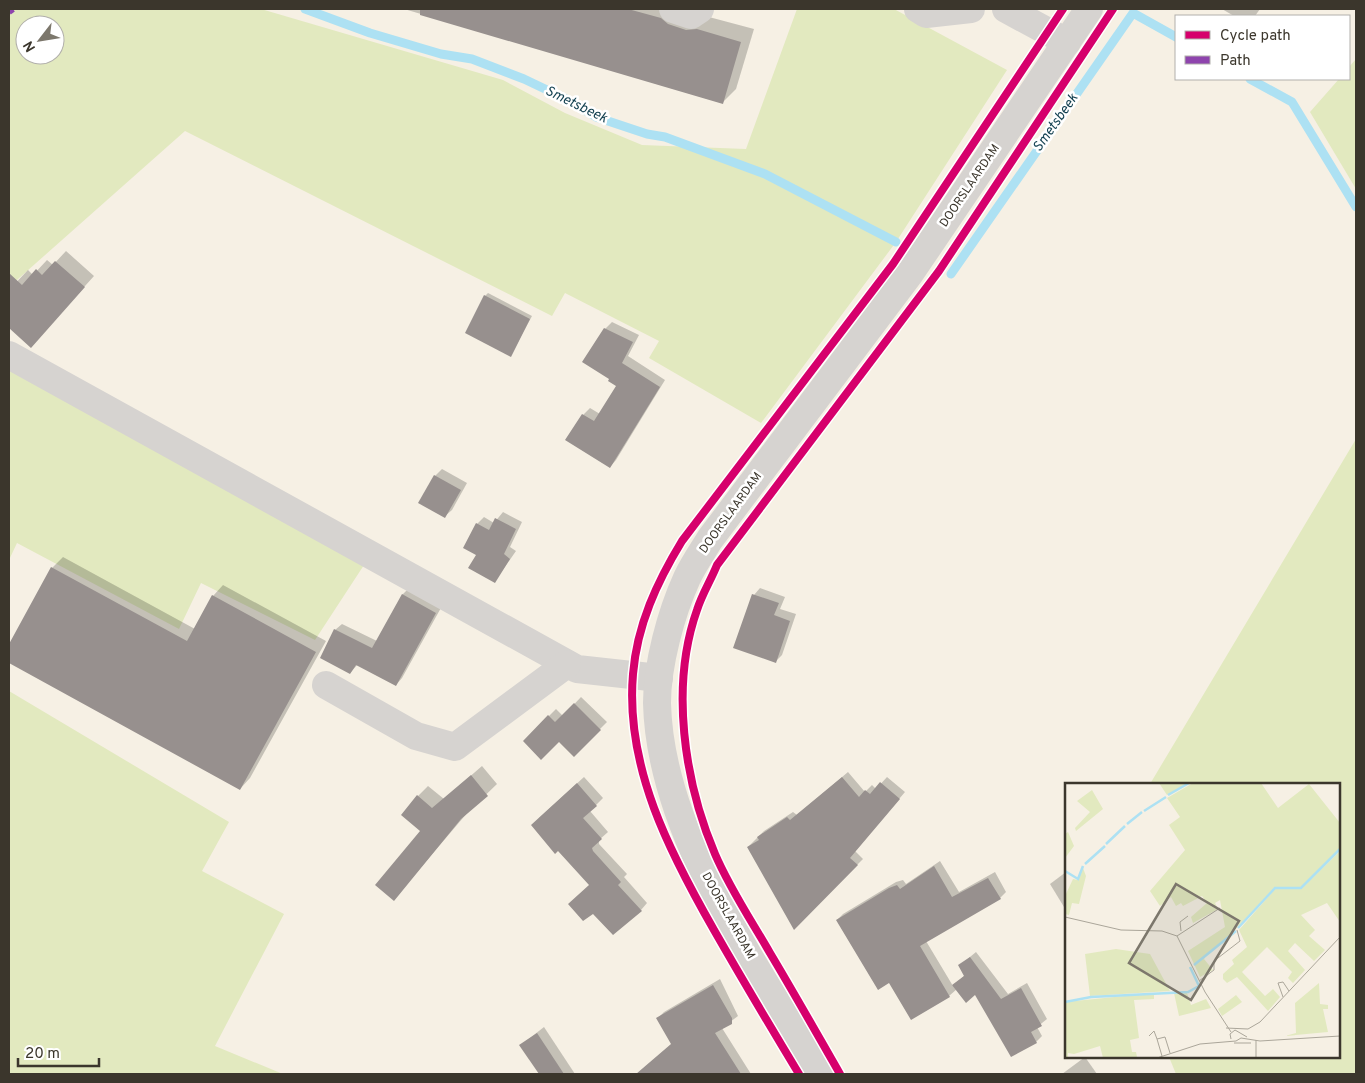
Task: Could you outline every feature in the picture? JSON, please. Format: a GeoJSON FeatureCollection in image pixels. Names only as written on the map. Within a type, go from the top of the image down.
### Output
{"type":"FeatureCollection","features":[{"type":"Feature","properties":{"kind":"street"},"geometry":{"type":"LineString","coordinates":[[673,9],[691,15],[700,9]]}},
{"type":"Feature","properties":{"kind":"street"},"geometry":{"type":"LineString","coordinates":[[918,9],[926,14],[971,9]]}},
{"type":"Feature","properties":{"kind":"street"},"geometry":{"type":"LineString","coordinates":[[1006,9],[1066,42]]}},
{"type":"Feature","properties":{"kind":"street","name":"DOORSLAARDAM"},"geometry":{"type":"LineString","coordinates":[[820,1074],[716,897],[688,840],[671,789],[661,744],[657,703],[659,678],[675,611],[687,578],[710,539],[911,272],[1089,9]]}},
{"type":"Feature","properties":{"kind":"street"},"geometry":{"type":"LineString","coordinates":[[9,355],[572,667],[659,678]]}},
{"type":"Feature","properties":{"kind":"street"},"geometry":{"type":"LineString","coordinates":[[326,684],[416,736],[455,747],[572,667]]}},
{"type":"Feature","properties":{"kind":"street"},"geometry":{"type":"LineString","coordinates":[[463,766],[572,667]]}},
{"type":"Feature","properties":{"kind":"green space"},"geometry":{"type":"Polygon","coordinates":[[[9,9],[261,9],[503,80],[565,113],[642,145],[746,149],[797,9],[894,9],[1007,70],[896,242],[761,423],[649,358],[659,341],[565,293],[552,316],[185,131],[9,287],[9,9]]]}},
{"type":"Feature","properties":{"kind":"green space"},"geometry":{"type":"Polygon","coordinates":[[[1356,59],[1356,189],[1310,112],[1338,80],[1350,80],[1350,66],[1356,59]]]}},
{"type":"Feature","properties":{"kind":"green space"},"geometry":{"type":"Polygon","coordinates":[[[9,367],[364,565],[315,640],[201,583],[179,629],[17,543],[9,560],[9,367]]]}},
{"type":"Feature","properties":{"kind":"green space"},"geometry":{"type":"Polygon","coordinates":[[[1356,439],[1356,1074],[1176,1074],[1169,1058],[1340,1058],[1340,783],[1151,783],[1356,439]]]}},
{"type":"Feature","properties":{"kind":"green space"},"geometry":{"type":"Polygon","coordinates":[[[9,691],[229,822],[202,871],[284,914],[215,1046],[283,1074],[9,1074],[9,691]]]}},
{"type":"Feature","properties":{"kind":"building"},"geometry":{"type":"Polygon","coordinates":[[[420,9],[628,9],[661,18],[668,24],[686,30],[697,29],[741,42],[723,104],[420,15],[420,9]]]}},
{"type":"Feature","properties":{"kind":"building"},"geometry":{"type":"Polygon","coordinates":[[[55,261],[85,287],[31,348],[9,328],[9,273],[22,285],[36,269],[42,275],[55,261]]]}},
{"type":"Feature","properties":{"kind":"building"},"geometry":{"type":"Polygon","coordinates":[[[484,295],[530,319],[511,357],[465,333],[484,295]]]}},
{"type":"Feature","properties":{"kind":"building"},"geometry":{"type":"Polygon","coordinates":[[[604,328],[633,342],[622,363],[660,387],[610,468],[565,440],[582,414],[594,421],[616,386],[608,381],[609,379],[582,362],[604,328]]]}},
{"type":"Feature","properties":{"kind":"building"},"geometry":{"type":"Polygon","coordinates":[[[434,475],[461,490],[445,518],[418,503],[434,475]]]}},
{"type":"Feature","properties":{"kind":"building"},"geometry":{"type":"Polygon","coordinates":[[[495,518],[516,529],[504,554],[510,559],[495,583],[468,568],[476,555],[463,548],[476,523],[489,530],[495,518]]]}},
{"type":"Feature","properties":{"kind":"building"},"geometry":{"type":"Polygon","coordinates":[[[51,567],[187,641],[212,595],[316,652],[240,790],[9,663],[9,644],[51,567]]]}},
{"type":"Feature","properties":{"kind":"building"},"geometry":{"type":"Polygon","coordinates":[[[402,594],[436,613],[396,686],[356,665],[350,674],[320,658],[334,629],[372,648],[402,594]]]}},
{"type":"Feature","properties":{"kind":"building"},"geometry":{"type":"Polygon","coordinates":[[[752,594],[779,603],[774,615],[790,621],[776,663],[733,648],[752,594]]]}},
{"type":"Feature","properties":{"kind":"building"},"geometry":{"type":"Polygon","coordinates":[[[574,703],[601,730],[574,757],[559,742],[541,760],[523,741],[548,715],[555,722],[574,703]]]}},
{"type":"Feature","properties":{"kind":"building"},"geometry":{"type":"Polygon","coordinates":[[[471,775],[488,796],[461,819],[394,901],[375,885],[420,831],[401,815],[417,795],[432,808],[471,775]]]}},
{"type":"Feature","properties":{"kind":"building"},"geometry":{"type":"Polygon","coordinates":[[[842,777],[859,797],[865,790],[870,794],[880,782],[900,799],[850,858],[858,865],[794,930],[747,847],[759,840],[757,837],[787,817],[790,820],[842,777]]]}},
{"type":"Feature","properties":{"kind":"building"},"geometry":{"type":"Polygon","coordinates":[[[577,783],[597,806],[583,818],[602,839],[592,848],[593,851],[621,882],[618,885],[642,911],[613,935],[593,914],[583,921],[568,904],[589,885],[558,851],[555,854],[531,825],[577,783]]]}},
{"type":"Feature","properties":{"kind":"building"},"geometry":{"type":"Polygon","coordinates":[[[934,866],[952,897],[988,878],[1001,899],[920,946],[950,997],[911,1020],[889,983],[878,990],[836,920],[889,888],[897,885],[900,889],[934,866]]]}},
{"type":"Feature","properties":{"kind":"building"},"geometry":{"type":"Polygon","coordinates":[[[970,957],[1001,999],[1021,988],[1042,1026],[1031,1032],[1037,1043],[1011,1057],[975,995],[966,1003],[952,985],[964,976],[958,965],[970,957]]]}},
{"type":"Feature","properties":{"kind":"building"},"geometry":{"type":"Polygon","coordinates":[[[713,985],[732,1018],[732,1024],[715,1033],[741,1074],[636,1074],[671,1044],[656,1018],[713,985]]]}},
{"type":"Feature","properties":{"kind":"building"},"geometry":{"type":"Polygon","coordinates":[[[537,1033],[564,1074],[539,1074],[519,1045],[537,1033]]]}},
{"type":"Feature","properties":{"kind":"waterway","name":"Smetsbeek"},"geometry":{"type":"LineString","coordinates":[[305,9],[370,33],[441,54],[472,59],[524,79],[566,99],[596,117],[647,134],[665,137],[765,174],[896,242]]}},
{"type":"Feature","properties":{"kind":"waterway","name":"Smetsbeek"},"geometry":{"type":"LineString","coordinates":[[951,274],[1133,13],[1175,36]]}},
{"type":"Feature","properties":{"kind":"waterway","name":"Smetsbeek"},"geometry":{"type":"LineString","coordinates":[[1252,80],[1292,102],[1356,207]]}},
{"type":"Feature","properties":{"kind":"marked path"},"geometry":{"type":"LineString","coordinates":[[9,12],[13,9]]}},
{"type":"Feature","properties":{"kind":"cycle path"},"geometry":{"type":"LineString","coordinates":[[799,1074],[698,901],[667,840],[654,808],[636,742],[632,709],[633,674],[639,638],[650,604],[664,572],[682,541],[893,264],[1063,9]]}},
{"type":"Feature","properties":{"kind":"cycle path"},"geometry":{"type":"LineString","coordinates":[[840,1074],[734,892],[715,854],[704,826],[695,796],[684,733],[684,670],[689,639],[699,604],[717,565],[939,271],[1113,9]]}}]}
